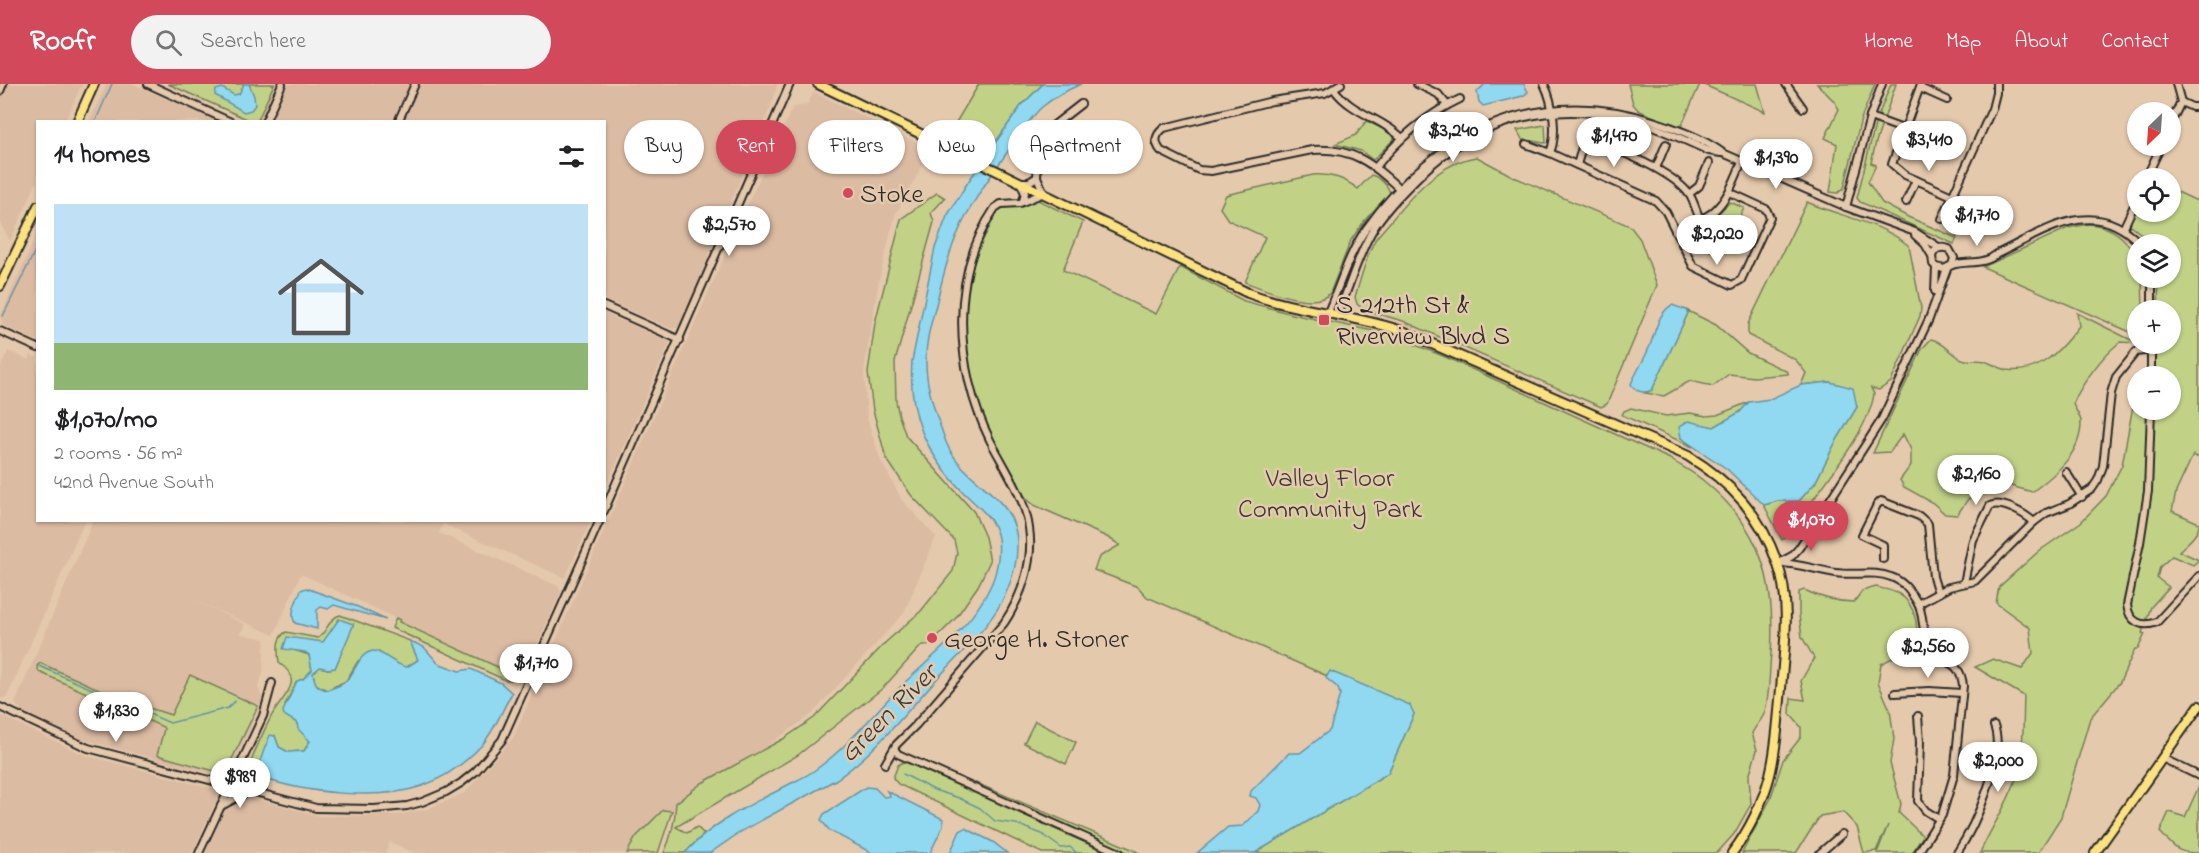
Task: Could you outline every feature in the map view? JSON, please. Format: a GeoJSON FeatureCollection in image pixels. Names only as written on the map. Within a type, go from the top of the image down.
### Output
{"type":"FeatureCollection","features":[{"type":"Feature","properties":{"kind":"main road"},"geometry":{"type":"LineString","coordinates":[[77,120],[94,84]]}},
{"type":"Feature","properties":{"kind":"main road"},"geometry":{"type":"LineString","coordinates":[[818,84],[1248,293],[1265,299],[1383,324],[1405,332],[1688,456],[1725,482],[1756,518],[1778,563],[1785,603],[1775,750],[1764,794],[1748,829],[1732,853]]}},
{"type":"Feature","properties":{"kind":"main road"},"geometry":{"type":"LineString","coordinates":[[0,286],[36,210]]}},
{"type":"Feature","properties":{"kind":"main road"},"geometry":{"type":"LineString","coordinates":[[2095,853],[2199,706]]}},
{"type":"Feature","properties":{"kind":"street"},"geometry":{"type":"LineString","coordinates":[[0,91],[3,84]]}},
{"type":"Feature","properties":{"kind":"street"},"geometry":{"type":"LineString","coordinates":[[148,84],[227,120]]}},
{"type":"Feature","properties":{"kind":"street"},"geometry":{"type":"LineString","coordinates":[[266,120],[282,84]]}},
{"type":"Feature","properties":{"kind":"street"},"geometry":{"type":"LineString","coordinates":[[399,120],[415,84]]}},
{"type":"Feature","properties":{"kind":"street"},"geometry":{"type":"LineString","coordinates":[[606,507],[681,340],[790,84]]}},
{"type":"Feature","properties":{"kind":"street"},"geometry":{"type":"LineString","coordinates":[[1341,84],[1317,95],[1250,106],[1164,128],[1157,134],[1156,139],[1161,151],[1198,170],[1205,171],[1327,149],[1343,151],[1355,155],[1375,168],[1402,190]]}},
{"type":"Feature","properties":{"kind":"street"},"geometry":{"type":"LineString","coordinates":[[1417,84],[1433,92],[1447,105]]}},
{"type":"Feature","properties":{"kind":"street"},"geometry":{"type":"LineString","coordinates":[[1433,92],[1437,84]]}},
{"type":"Feature","properties":{"kind":"street"},"geometry":{"type":"LineString","coordinates":[[1544,84],[1551,110],[1554,140],[1550,153]]}},
{"type":"Feature","properties":{"kind":"street"},"geometry":{"type":"LineString","coordinates":[[1786,84],[1803,108]]}},
{"type":"Feature","properties":{"kind":"street"},"geometry":{"type":"LineString","coordinates":[[1846,207],[1870,117],[1882,84]]}},
{"type":"Feature","properties":{"kind":"street"},"geometry":{"type":"LineString","coordinates":[[1942,219],[1992,109],[1996,84]]}},
{"type":"Feature","properties":{"kind":"street"},"geometry":{"type":"LineString","coordinates":[[2176,84],[2181,102],[2192,107],[2199,107]]}},
{"type":"Feature","properties":{"kind":"street"},"geometry":{"type":"LineString","coordinates":[[1947,100],[1920,86],[1893,157],[1893,166],[1916,180],[1952,196]]}},
{"type":"Feature","properties":{"kind":"street"},"geometry":{"type":"LineString","coordinates":[[1334,89],[1344,102],[1393,129],[1401,137]]}},
{"type":"Feature","properties":{"kind":"street"},"geometry":{"type":"LineString","coordinates":[[1375,168],[1401,137],[1447,105],[1460,99]]}},
{"type":"Feature","properties":{"kind":"street"},"geometry":{"type":"LineString","coordinates":[[885,765],[896,745],[1004,623],[1014,606],[1027,570],[1030,545],[1029,523],[1011,479],[989,437],[975,398],[964,355],[962,320],[964,284],[970,258],[990,215],[999,204],[1023,202],[1044,194],[1037,177],[1037,152],[1042,139],[1062,118],[1081,104]]}},
{"type":"Feature","properties":{"kind":"street"},"geometry":{"type":"LineString","coordinates":[[1328,312],[1361,237],[1376,216],[1402,190],[1442,156],[1472,137],[1517,118],[1551,110],[1637,119],[1709,151],[1723,153],[1846,207],[1920,235],[1940,248],[1948,249],[1953,255],[1972,260],[1994,256]]}},
{"type":"Feature","properties":{"kind":"street"},"geometry":{"type":"LineString","coordinates":[[1870,117],[1930,139]]}},
{"type":"Feature","properties":{"kind":"street"},"geometry":{"type":"LineString","coordinates":[[1612,149],[1622,127]]}},
{"type":"Feature","properties":{"kind":"street"},"geometry":{"type":"LineString","coordinates":[[1577,165],[1583,144],[1587,141],[1656,168],[1677,181],[1689,194],[1700,219]]}},
{"type":"Feature","properties":{"kind":"street"},"geometry":{"type":"LineString","coordinates":[[1526,144],[1656,201],[1666,212],[1693,266],[1735,285],[1741,280],[1770,219],[1766,209],[1729,192]]}},
{"type":"Feature","properties":{"kind":"street"},"geometry":{"type":"LineString","coordinates":[[1656,168],[1666,144]]}},
{"type":"Feature","properties":{"kind":"street"},"geometry":{"type":"LineString","coordinates":[[1675,231],[1712,213],[1729,192],[1742,162]]}},
{"type":"Feature","properties":{"kind":"street"},"geometry":{"type":"LineString","coordinates":[[1689,194],[1699,186],[1709,163]]}},
{"type":"Feature","properties":{"kind":"street"},"geometry":{"type":"LineString","coordinates":[[1023,202],[1024,193],[1020,182],[1029,182],[1037,177]]}},
{"type":"Feature","properties":{"kind":"street"},"geometry":{"type":"LineString","coordinates":[[1906,202],[1916,180]]}},
{"type":"Feature","properties":{"kind":"street"},"geometry":{"type":"LineString","coordinates":[[1338,314],[1371,232],[1402,190]]}},
{"type":"Feature","properties":{"kind":"street"},"geometry":{"type":"LineString","coordinates":[[1936,267],[1949,267],[1992,259],[2055,226],[2075,220],[2096,218],[2114,224],[2129,234]]}},
{"type":"Feature","properties":{"kind":"street"},"geometry":{"type":"LineString","coordinates":[[2123,229],[2127,220]]}},
{"type":"Feature","properties":{"kind":"street"},"geometry":{"type":"LineString","coordinates":[[1907,230],[1925,244],[1932,256],[1936,267],[1935,297]]}},
{"type":"Feature","properties":{"kind":"street"},"geometry":{"type":"LineString","coordinates":[[1932,256],[1940,248]]}},
{"type":"Feature","properties":{"kind":"street"},"geometry":{"type":"LineString","coordinates":[[1778,563],[1792,556],[1799,548],[1875,431],[1926,326],[1935,297],[1953,255]]}},
{"type":"Feature","properties":{"kind":"street"},"geometry":{"type":"LineString","coordinates":[[606,307],[681,340]]}},
{"type":"Feature","properties":{"kind":"street"},"geometry":{"type":"LineString","coordinates":[[0,331],[36,347]]}},
{"type":"Feature","properties":{"kind":"street"},"geometry":{"type":"LineString","coordinates":[[1918,604],[1938,593],[1975,580],[2034,522],[2046,513],[2082,497],[2092,489],[2101,474],[2110,393],[2114,382],[2135,354]]}},
{"type":"Feature","properties":{"kind":"street"},"geometry":{"type":"LineString","coordinates":[[2151,420],[2148,491],[2127,605],[2133,619],[2141,624],[2151,624],[2161,619],[2199,576]]}},
{"type":"Feature","properties":{"kind":"street"},"geometry":{"type":"LineString","coordinates":[[2066,471],[2082,497]]}},
{"type":"Feature","properties":{"kind":"street"},"geometry":{"type":"LineString","coordinates":[[1883,559],[1883,545],[1862,536],[1881,501],[1919,516],[1928,524],[1933,577],[1938,593]]}},
{"type":"Feature","properties":{"kind":"street"},"geometry":{"type":"LineString","coordinates":[[1964,583],[1973,540],[1990,506],[2000,504],[2034,522]]}},
{"type":"Feature","properties":{"kind":"street"},"geometry":{"type":"LineString","coordinates":[[0,707],[88,748],[316,807],[364,809],[407,806],[447,792],[461,783],[476,771],[502,740],[599,522]]}},
{"type":"Feature","properties":{"kind":"street"},"geometry":{"type":"LineString","coordinates":[[1778,563],[1793,563],[1835,573],[1870,573],[1890,576],[1906,586],[1918,604],[1929,646],[1960,672],[1962,693],[1954,775],[1947,803],[1922,851]]}},
{"type":"Feature","properties":{"kind":"street"},"geometry":{"type":"LineString","coordinates":[[199,853],[263,716],[272,683]]}},
{"type":"Feature","properties":{"kind":"street"},"geometry":{"type":"LineString","coordinates":[[1895,693],[1929,691],[1962,693]]}},
{"type":"Feature","properties":{"kind":"street"},"geometry":{"type":"LineString","coordinates":[[1918,716],[1920,742],[1918,801],[1926,811],[1940,819]]}},
{"type":"Feature","properties":{"kind":"street"},"geometry":{"type":"LineString","coordinates":[[1957,853],[1966,840],[1978,813],[1995,763],[1998,738],[1994,726]]}},
{"type":"Feature","properties":{"kind":"street"},"geometry":{"type":"LineString","coordinates":[[895,750],[898,754],[1120,853]]}},
{"type":"Feature","properties":{"kind":"street"},"geometry":{"type":"LineString","coordinates":[[2162,758],[2199,776]]}},
{"type":"Feature","properties":{"kind":"street"},"geometry":{"type":"LineString","coordinates":[[220,807],[249,790]]}},
{"type":"Feature","properties":{"kind":"street"},"geometry":{"type":"LineString","coordinates":[[1821,853],[1842,834]]}},
{"type":"Feature","properties":{"kind":"shaded area"},"geometry":{"type":"Polygon","coordinates":[[[0,84],[82,84],[65,120],[36,120],[36,184],[10,241],[0,223],[0,84]]]}},
{"type":"Feature","properties":{"kind":"shaded area"},"geometry":{"type":"Polygon","coordinates":[[[107,84],[133,84],[215,120],[89,120],[107,84]]]}},
{"type":"Feature","properties":{"kind":"shaded area"},"geometry":{"type":"Polygon","coordinates":[[[274,84],[777,84],[765,120],[716,120],[716,174],[743,174],[679,327],[672,329],[606,300],[606,120],[258,120],[274,84]]]}},
{"type":"Feature","properties":{"kind":"shaded area"},"geometry":{"type":"Polygon","coordinates":[[[814,92],[870,120],[808,120],[808,174],[905,174],[905,137],[917,143],[918,174],[895,215],[879,280],[864,371],[867,418],[880,459],[902,500],[936,537],[904,613],[811,715],[674,811],[663,810],[636,837],[627,853],[414,853],[390,842],[385,853],[205,853],[225,810],[248,797],[320,816],[397,815],[427,809],[465,793],[513,738],[762,174],[796,174],[796,120],[787,120],[793,107],[807,105],[814,92]]]}},
{"type":"Feature","properties":{"kind":"shaded area"},"geometry":{"type":"Polygon","coordinates":[[[36,236],[36,341],[4,326],[0,317],[36,236]]]}},
{"type":"Feature","properties":{"kind":"shaded area"},"geometry":{"type":"Polygon","coordinates":[[[606,313],[670,342],[606,487],[606,313]]]}},
{"type":"Feature","properties":{"kind":"shaded area"},"geometry":{"type":"Polygon","coordinates":[[[8,351],[29,360],[31,355],[36,357],[36,522],[85,522],[7,697],[0,699],[0,369],[8,351]]]}},
{"type":"Feature","properties":{"kind":"shaded area"},"geometry":{"type":"Polygon","coordinates":[[[93,522],[591,522],[565,578],[443,524],[439,533],[558,586],[561,592],[522,678],[301,574],[274,635],[194,600],[245,624],[241,634],[265,639],[263,674],[258,686],[262,698],[259,709],[231,770],[224,776],[81,739],[21,711],[15,703],[93,522]]]}},
{"type":"Feature","properties":{"kind":"shaded area"},"geometry":{"type":"Polygon","coordinates":[[[0,715],[85,755],[211,788],[217,800],[192,853],[0,853],[0,715]]]}},
{"type":"Feature","properties":{"kind":"green space"},"geometry":{"type":"Polygon","coordinates":[[[168,84],[274,84],[258,120],[249,120],[168,84]]]}},
{"type":"Feature","properties":{"kind":"green space"},"geometry":{"type":"Polygon","coordinates":[[[979,84],[1043,84],[1021,106],[1011,120],[1008,120],[1008,125],[996,142],[996,120],[957,120],[979,84]]]}},
{"type":"Feature","properties":{"kind":"green space"},"geometry":{"type":"Polygon","coordinates":[[[1628,84],[1700,84],[1680,129],[1638,110],[1633,104],[1628,84]]]}},
{"type":"Feature","properties":{"kind":"green space"},"geometry":{"type":"Polygon","coordinates":[[[1702,84],[1757,84],[1765,112],[1702,84]]]}},
{"type":"Feature","properties":{"kind":"green space"},"geometry":{"type":"Polygon","coordinates":[[[1817,84],[1875,84],[1861,119],[1844,188],[1838,193],[1830,192],[1837,144],[1825,138],[1839,109],[1817,84]]]}},
{"type":"Feature","properties":{"kind":"green space"},"geometry":{"type":"Polygon","coordinates":[[[1891,84],[1896,84],[1876,142],[1871,163],[1876,165],[1868,182],[1882,203],[1957,238],[1954,244],[1860,202],[1857,198],[1876,121],[1891,84]]]}},
{"type":"Feature","properties":{"kind":"green space"},"geometry":{"type":"Polygon","coordinates":[[[1367,120],[1394,134],[1394,139],[1373,160],[1361,151],[1335,144],[1356,135],[1367,120]]]}},
{"type":"Feature","properties":{"kind":"green space"},"geometry":{"type":"Polygon","coordinates":[[[1545,125],[1546,143],[1523,141],[1517,130],[1545,125]]]}},
{"type":"Feature","properties":{"kind":"green space"},"geometry":{"type":"Polygon","coordinates":[[[1477,157],[1514,177],[1630,226],[1640,239],[1657,285],[1607,404],[1601,407],[1403,321],[1364,310],[1357,304],[1355,297],[1364,268],[1378,236],[1428,181],[1451,165],[1477,157]]]}},
{"type":"Feature","properties":{"kind":"green space"},"geometry":{"type":"Polygon","coordinates":[[[1313,175],[1337,178],[1358,189],[1371,175],[1383,182],[1390,193],[1365,220],[1351,240],[1330,293],[1323,298],[1313,300],[1289,297],[1245,282],[1265,237],[1228,220],[1220,208],[1226,195],[1313,175]]]}},
{"type":"Feature","properties":{"kind":"green space"},"geometry":{"type":"Polygon","coordinates":[[[937,193],[945,198],[931,213],[934,222],[895,362],[896,401],[906,436],[974,512],[985,537],[990,561],[978,586],[955,619],[929,645],[922,645],[883,688],[798,755],[676,827],[687,833],[697,827],[704,834],[685,853],[664,853],[672,829],[676,803],[702,783],[783,739],[814,718],[886,642],[921,611],[953,571],[957,553],[954,540],[911,495],[886,458],[873,410],[868,373],[875,323],[901,219],[937,193]]]}},
{"type":"Feature","properties":{"kind":"green space"},"geometry":{"type":"Polygon","coordinates":[[[2181,194],[2197,201],[2199,198],[2199,458],[2193,455],[2176,492],[2172,511],[2199,523],[2195,535],[2179,551],[2199,560],[2193,565],[2172,556],[2160,567],[2157,578],[2169,587],[2151,607],[2142,633],[2145,634],[2138,649],[2135,649],[2120,682],[2090,718],[2061,817],[2038,853],[1980,853],[2017,776],[2022,746],[2024,696],[1975,667],[1993,659],[2022,669],[2033,653],[2030,628],[1996,603],[1999,587],[2039,551],[2081,522],[2106,496],[2122,465],[2130,420],[2181,420],[2181,366],[2151,366],[2153,354],[2181,354],[2181,300],[2158,300],[2159,288],[2181,288],[2181,234],[2141,234],[2128,223],[2181,222],[2181,194]]]}},
{"type":"Feature","properties":{"kind":"green space","name":"Valley Floor Community Park"},"geometry":{"type":"Polygon","coordinates":[[[1036,199],[1083,222],[1063,270],[1156,314],[1180,267],[1244,301],[1296,315],[1388,334],[1443,356],[1670,459],[1701,479],[1724,500],[1752,538],[1761,559],[1771,603],[1772,628],[1767,700],[1764,714],[1752,733],[1757,750],[1749,777],[1751,804],[1734,834],[1717,853],[1255,853],[1388,773],[1414,714],[1147,597],[1138,587],[1094,570],[1099,557],[1120,545],[1034,505],[1023,494],[1015,476],[1000,458],[980,410],[966,351],[964,310],[970,271],[979,247],[999,209],[1020,207],[1036,199]]]}},
{"type":"Feature","properties":{"kind":"green space"},"geometry":{"type":"Polygon","coordinates":[[[1730,202],[1744,208],[1725,250],[1720,248],[1710,251],[1712,242],[1703,223],[1715,217],[1730,202]]]}},
{"type":"Feature","properties":{"kind":"green space"},"geometry":{"type":"Polygon","coordinates":[[[1807,202],[1873,225],[1909,246],[1921,308],[1920,316],[1891,382],[1879,390],[1871,388],[1874,394],[1865,422],[1837,467],[1793,529],[1782,540],[1764,505],[1778,501],[1799,501],[1815,483],[1835,443],[1857,407],[1830,382],[1801,385],[1806,373],[1796,360],[1748,335],[1748,324],[1807,202]]]}},
{"type":"Feature","properties":{"kind":"green space"},"geometry":{"type":"Polygon","coordinates":[[[2089,224],[2100,226],[2118,234],[2127,243],[2127,288],[2142,288],[2143,300],[2127,300],[2127,331],[1983,267],[2068,228],[2089,224]]]}},
{"type":"Feature","properties":{"kind":"green space"},"geometry":{"type":"Polygon","coordinates":[[[1686,310],[1716,325],[1748,353],[1788,374],[1754,377],[1729,374],[1713,386],[1690,381],[1664,396],[1645,393],[1652,390],[1688,313],[1686,310]]]}},
{"type":"Feature","properties":{"kind":"green space"},"geometry":{"type":"Polygon","coordinates":[[[2077,313],[2127,338],[2127,342],[2120,342],[2087,379],[2073,404],[2081,421],[2077,443],[2058,471],[2032,492],[1990,480],[1985,491],[1968,499],[1957,515],[1945,514],[1933,503],[1904,487],[1900,480],[1911,465],[1911,450],[1903,434],[1890,452],[1873,453],[1922,349],[1931,339],[1962,359],[1985,361],[2007,370],[2019,370],[2040,364],[2049,358],[2079,326],[2077,313]]]}},
{"type":"Feature","properties":{"kind":"green space"},"geometry":{"type":"Polygon","coordinates":[[[1749,402],[1740,412],[1714,427],[1701,425],[1681,438],[1693,447],[1622,415],[1624,411],[1631,408],[1666,416],[1690,413],[1706,416],[1717,415],[1749,402]]]}},
{"type":"Feature","properties":{"kind":"green space"},"geometry":{"type":"Polygon","coordinates":[[[1876,587],[1905,598],[1915,619],[1914,642],[1908,650],[1881,664],[1878,682],[1890,710],[1894,739],[1890,763],[1901,804],[1899,813],[1923,836],[1912,853],[1877,853],[1888,825],[1876,851],[1864,853],[1857,827],[1843,812],[1820,816],[1796,853],[1742,853],[1770,800],[1783,760],[1801,737],[1801,727],[1790,714],[1791,698],[1805,700],[1801,681],[1814,658],[1802,637],[1799,592],[1804,590],[1828,599],[1854,602],[1862,591],[1876,587]]]}},
{"type":"Feature","properties":{"kind":"green space"},"geometry":{"type":"Polygon","coordinates":[[[340,615],[410,641],[418,660],[407,667],[402,667],[377,651],[358,661],[346,681],[327,690],[315,684],[313,673],[320,667],[335,668],[353,624],[323,642],[294,650],[309,655],[312,670],[303,679],[297,681],[285,705],[310,740],[304,751],[288,752],[279,747],[275,736],[259,773],[260,777],[253,780],[249,777],[249,771],[253,755],[272,715],[286,695],[291,683],[291,676],[279,663],[280,638],[286,632],[318,638],[333,619],[340,615]]]}},
{"type":"Feature","properties":{"kind":"green space"},"geometry":{"type":"Polygon","coordinates":[[[396,618],[400,620],[399,622],[513,674],[511,680],[505,680],[392,628],[396,618]]]}},
{"type":"Feature","properties":{"kind":"green space"},"geometry":{"type":"Polygon","coordinates":[[[40,663],[121,699],[171,715],[190,675],[258,706],[228,767],[218,772],[157,755],[163,727],[39,672],[37,666],[40,663]]]}},
{"type":"Feature","properties":{"kind":"green space"},"geometry":{"type":"Polygon","coordinates":[[[1035,721],[1076,742],[1066,764],[1024,743],[1035,721]]]}},
{"type":"Feature","properties":{"kind":"green space"},"geometry":{"type":"Polygon","coordinates":[[[903,762],[1108,853],[1042,853],[898,784],[893,778],[898,765],[903,762]]]}},
{"type":"Feature","properties":{"kind":"green space"},"geometry":{"type":"Polygon","coordinates":[[[976,783],[1139,853],[1129,853],[977,786],[976,783]]]}},
{"type":"Feature","properties":{"kind":"green space"},"geometry":{"type":"Polygon","coordinates":[[[2199,786],[2199,853],[2185,852],[2173,846],[2160,832],[2169,812],[2185,817],[2199,786]]]}},
{"type":"Feature","properties":{"kind":"green space"},"geometry":{"type":"Polygon","coordinates":[[[663,810],[672,811],[658,853],[627,853],[636,837],[663,810]]]}},
{"type":"Feature","properties":{"kind":"water"},"geometry":{"type":"Polygon","coordinates":[[[244,84],[249,84],[254,96],[255,105],[251,110],[244,112],[215,95],[216,90],[222,88],[234,95],[239,94],[244,84]]]}},
{"type":"Feature","properties":{"kind":"water"},"geometry":{"type":"Polygon","coordinates":[[[1043,84],[1081,84],[1056,97],[1030,120],[1011,120],[1021,106],[1043,84]]]}},
{"type":"Feature","properties":{"kind":"water"},"geometry":{"type":"Polygon","coordinates":[[[1485,84],[1524,84],[1528,92],[1523,96],[1483,106],[1479,102],[1477,92],[1485,84]]]}},
{"type":"Feature","properties":{"kind":"water"},"geometry":{"type":"Polygon","coordinates":[[[1008,125],[1008,152],[996,169],[996,142],[1008,125]]]}},
{"type":"Feature","properties":{"kind":"water","name":"Green River"},"geometry":{"type":"Polygon","coordinates":[[[974,174],[992,174],[962,224],[948,260],[930,326],[926,363],[933,403],[946,442],[954,457],[1000,502],[1009,514],[1015,529],[1016,561],[1004,596],[994,614],[969,645],[888,734],[851,769],[742,831],[710,853],[685,853],[717,825],[811,773],[827,761],[961,629],[982,602],[990,587],[998,557],[999,544],[996,531],[984,512],[950,477],[930,448],[917,416],[912,381],[912,361],[935,248],[947,216],[974,174]]]}},
{"type":"Feature","properties":{"kind":"water"},"geometry":{"type":"Polygon","coordinates":[[[1672,305],[1688,313],[1652,390],[1640,392],[1631,384],[1663,313],[1672,305]]]}},
{"type":"Feature","properties":{"kind":"water"},"geometry":{"type":"Polygon","coordinates":[[[1830,382],[1853,388],[1857,407],[1835,443],[1815,483],[1799,501],[1778,501],[1764,505],[1727,469],[1681,438],[1679,427],[1688,421],[1714,427],[1740,412],[1749,402],[1770,399],[1801,385],[1830,382]]]}},
{"type":"Feature","properties":{"kind":"water"},"geometry":{"type":"Polygon","coordinates":[[[306,588],[386,620],[334,605],[328,609],[321,607],[317,610],[317,629],[295,623],[294,606],[301,590],[306,588]]]}},
{"type":"Feature","properties":{"kind":"water"},"geometry":{"type":"Polygon","coordinates":[[[339,619],[353,626],[335,668],[320,667],[313,673],[318,686],[327,690],[344,683],[361,658],[368,652],[376,651],[407,667],[418,660],[410,641],[424,647],[438,663],[459,671],[471,669],[501,683],[512,693],[482,745],[447,774],[431,783],[404,791],[363,794],[319,791],[260,777],[261,761],[270,735],[275,736],[279,747],[288,752],[304,751],[310,741],[298,729],[297,723],[284,715],[283,711],[297,681],[303,679],[312,670],[309,655],[305,652],[283,649],[287,637],[323,642],[339,619]]]}},
{"type":"Feature","properties":{"kind":"water"},"geometry":{"type":"Polygon","coordinates":[[[1330,671],[1410,705],[1414,714],[1388,773],[1255,853],[1197,853],[1228,827],[1243,826],[1258,811],[1260,805],[1256,798],[1250,796],[1251,791],[1289,753],[1300,753],[1330,730],[1340,694],[1338,688],[1326,678],[1330,671]]]}},
{"type":"Feature","properties":{"kind":"water"},"geometry":{"type":"Polygon","coordinates":[[[866,787],[875,788],[884,797],[890,796],[887,791],[943,819],[943,826],[930,853],[872,853],[830,831],[821,820],[824,814],[866,787]]]}},
{"type":"Feature","properties":{"kind":"water"},"geometry":{"type":"Polygon","coordinates":[[[965,828],[993,842],[1007,853],[950,853],[960,831],[965,828]]]}},
{"type":"Feature","properties":{"kind":"waterway"},"geometry":{"type":"LineString","coordinates":[[96,120],[112,84]]}},
{"type":"Feature","properties":{"kind":"waterway"},"geometry":{"type":"LineString","coordinates":[[3,316],[36,249]]}},
{"type":"Feature","properties":{"kind":"waterway"},"geometry":{"type":"LineString","coordinates":[[39,666],[170,723],[228,708],[235,701]]}},
{"type":"Feature","properties":{"kind":"waterway"},"geometry":{"type":"LineString","coordinates":[[903,774],[934,790],[980,808],[995,821],[1016,824],[1042,834],[1061,848],[1070,847],[1077,853]]}},
{"type":"Feature","properties":{"kind":"place","name":"Stoke"},"geometry":{"type":"Point","coordinates":[848,193]}},
{"type":"Feature","properties":{"kind":"place","name":"S 212th St & Riverview Blvd S"},"geometry":{"type":"Point","coordinates":[1324,320]}},
{"type":"Feature","properties":{"kind":"place","name":"George H. Stoner"},"geometry":{"type":"Point","coordinates":[932,638]}}]}
